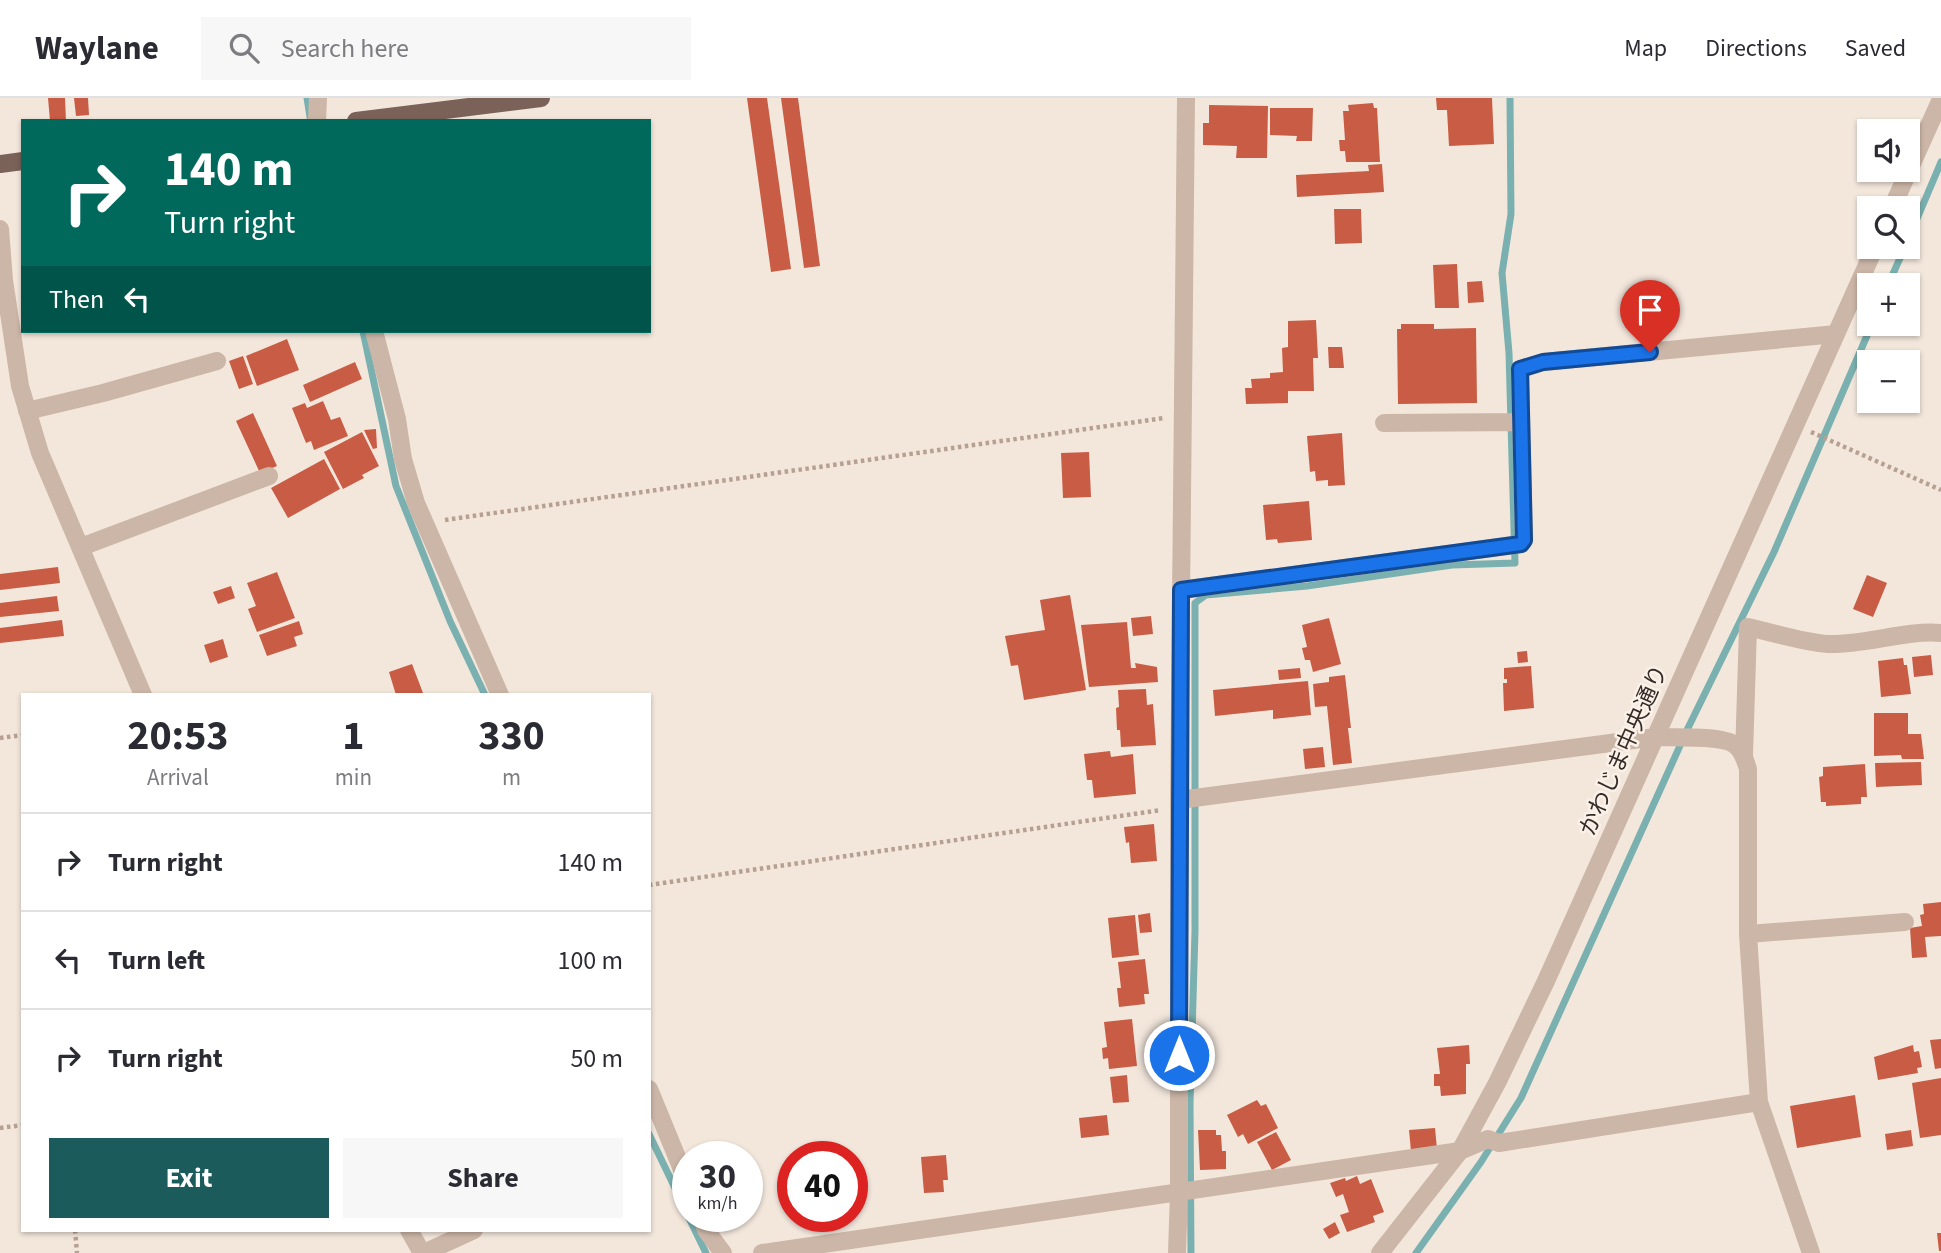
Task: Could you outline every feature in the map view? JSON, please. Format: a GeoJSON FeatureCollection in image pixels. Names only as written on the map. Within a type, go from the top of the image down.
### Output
{"type":"FeatureCollection","features":[{"type":"Feature","properties":{"kind":"main road"},"geometry":{"type":"LineString","coordinates":[[372,119],[541,98]]}},
{"type":"Feature","properties":{"kind":"main road"},"geometry":{"type":"LineString","coordinates":[[0,164],[21,162]]}},
{"type":"Feature","properties":{"kind":"street"},"geometry":{"type":"LineString","coordinates":[[317,119],[318,98]]}},
{"type":"Feature","properties":{"kind":"street"},"geometry":{"type":"LineString","coordinates":[[1177,1253],[1186,98]]}},
{"type":"Feature","properties":{"kind":"street"},"geometry":{"type":"LineString","coordinates":[[1897,196],[1941,99]]}},
{"type":"Feature","properties":{"kind":"street"},"geometry":{"type":"LineString","coordinates":[[0,229],[13,347],[27,411],[40,453],[142,693]]}},
{"type":"Feature","properties":{"kind":"street","name":"かわじま中央通り"},"geometry":{"type":"LineString","coordinates":[[1380,1253],[1460,1151],[1497,1083],[1546,981],[1870,259]]}},
{"type":"Feature","properties":{"kind":"street"},"geometry":{"type":"LineString","coordinates":[[375,333],[397,419],[403,459],[423,523],[499,693]]}},
{"type":"Feature","properties":{"kind":"street"},"geometry":{"type":"LineString","coordinates":[[1181,590],[1521,544],[1524,540],[1520,369],[1543,362],[1836,334]]}},
{"type":"Feature","properties":{"kind":"street"},"geometry":{"type":"LineString","coordinates":[[27,411],[217,361]]}},
{"type":"Feature","properties":{"kind":"street"},"geometry":{"type":"LineString","coordinates":[[1384,423],[1521,422]]}},
{"type":"Feature","properties":{"kind":"street"},"geometry":{"type":"LineString","coordinates":[[81,547],[269,475]]}},
{"type":"Feature","properties":{"kind":"street"},"geometry":{"type":"LineString","coordinates":[[1811,1253],[1759,1102],[1748,934],[1748,769],[1744,755],[1748,627],[1826,643],[1872,642],[1929,632],[1941,633]]}},
{"type":"Feature","properties":{"kind":"street"},"geometry":{"type":"LineString","coordinates":[[1179,804],[1656,737],[1721,738],[1734,744],[1744,755]]}},
{"type":"Feature","properties":{"kind":"street"},"geometry":{"type":"LineString","coordinates":[[1748,934],[1905,922]]}},
{"type":"Feature","properties":{"kind":"street"},"geometry":{"type":"LineString","coordinates":[[651,1094],[672,1145]]}},
{"type":"Feature","properties":{"kind":"street"},"geometry":{"type":"LineString","coordinates":[[762,1253],[1460,1151],[1493,1141],[1759,1102]]}},
{"type":"Feature","properties":{"kind":"street"},"geometry":{"type":"LineString","coordinates":[[410,1232],[423,1253],[470,1232]]}},
{"type":"Feature","properties":{"kind":"street"},"geometry":{"type":"LineString","coordinates":[[707,1232],[723,1253]]}},
{"type":"Feature","properties":{"kind":"path"},"geometry":{"type":"LineString","coordinates":[[423,523],[1182,415]]}},
{"type":"Feature","properties":{"kind":"path"},"geometry":{"type":"LineString","coordinates":[[1796,425],[1941,490]]}},
{"type":"Feature","properties":{"kind":"path"},"geometry":{"type":"LineString","coordinates":[[0,738],[21,735]]}},
{"type":"Feature","properties":{"kind":"path"},"geometry":{"type":"LineString","coordinates":[[651,885],[1179,804]]}},
{"type":"Feature","properties":{"kind":"path"},"geometry":{"type":"LineString","coordinates":[[0,1128],[21,1125]]}},
{"type":"Feature","properties":{"kind":"path"},"geometry":{"type":"LineString","coordinates":[[75,1232],[77,1253]]}},
{"type":"Feature","properties":{"kind":"building"},"geometry":{"type":"Polygon","coordinates":[[[48,98],[65,98],[66,119],[50,119],[48,98]]]}},
{"type":"Feature","properties":{"kind":"building"},"geometry":{"type":"Polygon","coordinates":[[[74,98],[88,98],[89,115],[76,116],[74,98]]]}},
{"type":"Feature","properties":{"kind":"building"},"geometry":{"type":"Polygon","coordinates":[[[747,98],[767,98],[791,269],[771,272],[747,98]]]}},
{"type":"Feature","properties":{"kind":"building"},"geometry":{"type":"Polygon","coordinates":[[[781,98],[798,98],[820,266],[804,268],[781,98]]]}},
{"type":"Feature","properties":{"kind":"building"},"geometry":{"type":"Polygon","coordinates":[[[1436,98],[1492,98],[1494,144],[1449,146],[1447,110],[1437,110],[1436,98]]]}},
{"type":"Feature","properties":{"kind":"building"},"geometry":{"type":"Polygon","coordinates":[[[1373,103],[1374,108],[1377,108],[1380,162],[1346,162],[1345,151],[1340,151],[1339,140],[1345,140],[1343,111],[1349,111],[1348,105],[1373,103]]]}},
{"type":"Feature","properties":{"kind":"building"},"geometry":{"type":"Polygon","coordinates":[[[1209,105],[1268,106],[1267,158],[1236,158],[1237,146],[1203,145],[1203,123],[1209,123],[1209,105]]]}},
{"type":"Feature","properties":{"kind":"building"},"geometry":{"type":"Polygon","coordinates":[[[1270,108],[1313,108],[1312,141],[1296,141],[1297,136],[1270,135],[1270,108]]]}},
{"type":"Feature","properties":{"kind":"building"},"geometry":{"type":"Polygon","coordinates":[[[1382,164],[1384,192],[1297,197],[1296,175],[1369,171],[1368,165],[1382,164]]]}},
{"type":"Feature","properties":{"kind":"building"},"geometry":{"type":"Polygon","coordinates":[[[1334,209],[1361,209],[1362,243],[1335,244],[1334,209]]]}},
{"type":"Feature","properties":{"kind":"building"},"geometry":{"type":"Polygon","coordinates":[[[1457,264],[1459,308],[1435,308],[1433,265],[1457,264]]]}},
{"type":"Feature","properties":{"kind":"building"},"geometry":{"type":"Polygon","coordinates":[[[1482,281],[1484,302],[1468,303],[1467,282],[1482,281]]]}},
{"type":"Feature","properties":{"kind":"building"},"geometry":{"type":"Polygon","coordinates":[[[1316,320],[1318,358],[1313,358],[1314,391],[1288,391],[1288,403],[1246,404],[1245,388],[1252,388],[1251,379],[1270,378],[1270,373],[1283,372],[1282,348],[1288,347],[1288,321],[1316,320]]]}},
{"type":"Feature","properties":{"kind":"building"},"geometry":{"type":"Polygon","coordinates":[[[1401,324],[1434,324],[1434,329],[1476,328],[1477,403],[1398,404],[1397,329],[1401,329],[1401,324]]]}},
{"type":"Feature","properties":{"kind":"building"},"geometry":{"type":"Polygon","coordinates":[[[287,339],[299,370],[257,386],[246,356],[287,339]]]}},
{"type":"Feature","properties":{"kind":"building"},"geometry":{"type":"Polygon","coordinates":[[[1328,347],[1342,347],[1344,368],[1329,368],[1328,347]]]}},
{"type":"Feature","properties":{"kind":"building"},"geometry":{"type":"Polygon","coordinates":[[[243,356],[253,384],[239,389],[229,361],[243,356]]]}},
{"type":"Feature","properties":{"kind":"building"},"geometry":{"type":"Polygon","coordinates":[[[355,362],[362,379],[310,402],[303,385],[355,362]]]}},
{"type":"Feature","properties":{"kind":"building"},"geometry":{"type":"Polygon","coordinates":[[[323,401],[331,420],[340,417],[348,436],[314,450],[311,441],[306,443],[292,408],[305,403],[307,408],[323,401]]]}},
{"type":"Feature","properties":{"kind":"building"},"geometry":{"type":"Polygon","coordinates":[[[253,413],[277,466],[260,473],[236,421],[253,413]]]}},
{"type":"Feature","properties":{"kind":"building"},"geometry":{"type":"Polygon","coordinates":[[[376,429],[377,448],[373,449],[364,430],[376,429]]]}},
{"type":"Feature","properties":{"kind":"building"},"geometry":{"type":"Polygon","coordinates":[[[362,432],[379,466],[343,489],[324,452],[362,432]]]}},
{"type":"Feature","properties":{"kind":"building"},"geometry":{"type":"Polygon","coordinates":[[[1342,433],[1345,485],[1328,486],[1328,480],[1316,481],[1315,471],[1310,472],[1307,436],[1342,433]]]}},
{"type":"Feature","properties":{"kind":"building"},"geometry":{"type":"Polygon","coordinates":[[[1089,452],[1091,497],[1063,498],[1061,453],[1089,452]]]}},
{"type":"Feature","properties":{"kind":"building"},"geometry":{"type":"Polygon","coordinates":[[[324,459],[340,489],[288,518],[271,488],[324,459]]]}},
{"type":"Feature","properties":{"kind":"building"},"geometry":{"type":"Polygon","coordinates":[[[1309,501],[1312,540],[1278,543],[1277,539],[1266,540],[1263,505],[1309,501]]]}},
{"type":"Feature","properties":{"kind":"building"},"geometry":{"type":"Polygon","coordinates":[[[58,567],[60,583],[0,590],[0,574],[58,567]]]}},
{"type":"Feature","properties":{"kind":"building"},"geometry":{"type":"Polygon","coordinates":[[[277,572],[295,618],[257,632],[248,609],[256,606],[247,583],[277,572]]]}},
{"type":"Feature","properties":{"kind":"building"},"geometry":{"type":"Polygon","coordinates":[[[1867,575],[1887,583],[1873,617],[1853,609],[1867,575]]]}},
{"type":"Feature","properties":{"kind":"building"},"geometry":{"type":"Polygon","coordinates":[[[231,586],[235,598],[218,604],[213,592],[231,586]]]}},
{"type":"Feature","properties":{"kind":"building"},"geometry":{"type":"Polygon","coordinates":[[[1070,595],[1086,690],[1024,700],[1018,665],[1011,666],[1005,636],[1045,630],[1040,600],[1070,595]]]}},
{"type":"Feature","properties":{"kind":"building"},"geometry":{"type":"Polygon","coordinates":[[[57,596],[59,611],[0,617],[0,603],[57,596]]]}},
{"type":"Feature","properties":{"kind":"building"},"geometry":{"type":"Polygon","coordinates":[[[1151,616],[1153,634],[1133,636],[1131,618],[1151,616]]]}},
{"type":"Feature","properties":{"kind":"building"},"geometry":{"type":"Polygon","coordinates":[[[1329,618],[1341,664],[1313,672],[1310,660],[1305,660],[1302,648],[1307,647],[1302,625],[1329,618]]]}},
{"type":"Feature","properties":{"kind":"building"},"geometry":{"type":"Polygon","coordinates":[[[62,620],[64,636],[0,643],[0,628],[62,620]]]}},
{"type":"Feature","properties":{"kind":"building"},"geometry":{"type":"Polygon","coordinates":[[[299,621],[303,634],[294,637],[297,646],[267,656],[259,635],[299,621]]]}},
{"type":"Feature","properties":{"kind":"building"},"geometry":{"type":"Polygon","coordinates":[[[1127,622],[1131,668],[1136,668],[1135,663],[1157,667],[1158,682],[1089,687],[1081,625],[1127,622]]]}},
{"type":"Feature","properties":{"kind":"building"},"geometry":{"type":"Polygon","coordinates":[[[223,639],[228,657],[210,663],[204,645],[223,639]]]}},
{"type":"Feature","properties":{"kind":"building"},"geometry":{"type":"Polygon","coordinates":[[[1527,651],[1528,662],[1518,663],[1517,652],[1527,651]]]}},
{"type":"Feature","properties":{"kind":"building"},"geometry":{"type":"Polygon","coordinates":[[[1931,655],[1933,675],[1914,677],[1912,657],[1931,655]]]}},
{"type":"Feature","properties":{"kind":"building"},"geometry":{"type":"Polygon","coordinates":[[[1903,658],[1904,665],[1907,665],[1911,694],[1881,697],[1878,661],[1903,658]]]}},
{"type":"Feature","properties":{"kind":"building"},"geometry":{"type":"Polygon","coordinates":[[[412,664],[423,693],[395,693],[389,672],[412,664]]]}},
{"type":"Feature","properties":{"kind":"building"},"geometry":{"type":"Polygon","coordinates":[[[1531,666],[1534,708],[1504,711],[1503,683],[1507,683],[1507,679],[1504,679],[1504,668],[1531,666]]]}},
{"type":"Feature","properties":{"kind":"building"},"geometry":{"type":"Polygon","coordinates":[[[1300,668],[1301,678],[1279,680],[1278,670],[1300,668]]]}},
{"type":"Feature","properties":{"kind":"building"},"geometry":{"type":"Polygon","coordinates":[[[1345,675],[1352,763],[1333,765],[1327,706],[1315,707],[1313,684],[1329,682],[1329,677],[1345,675]]]}},
{"type":"Feature","properties":{"kind":"building"},"geometry":{"type":"Polygon","coordinates":[[[1308,681],[1311,715],[1273,719],[1273,710],[1215,716],[1213,690],[1308,681]]]}},
{"type":"Feature","properties":{"kind":"building"},"geometry":{"type":"Polygon","coordinates":[[[1146,689],[1147,705],[1153,704],[1156,745],[1121,747],[1120,730],[1117,730],[1118,690],[1146,689]]]}},
{"type":"Feature","properties":{"kind":"building"},"geometry":{"type":"Polygon","coordinates":[[[1874,713],[1908,713],[1908,734],[1921,734],[1924,759],[1902,759],[1901,755],[1874,756],[1874,713]]]}},
{"type":"Feature","properties":{"kind":"building"},"geometry":{"type":"Polygon","coordinates":[[[1323,747],[1325,767],[1305,769],[1303,749],[1323,747]]]}},
{"type":"Feature","properties":{"kind":"building"},"geometry":{"type":"Polygon","coordinates":[[[1110,751],[1111,757],[1133,754],[1136,794],[1094,798],[1092,780],[1087,780],[1084,754],[1110,751]]]}},
{"type":"Feature","properties":{"kind":"building"},"geometry":{"type":"Polygon","coordinates":[[[1921,762],[1922,785],[1876,787],[1875,763],[1921,762]]]}},
{"type":"Feature","properties":{"kind":"building"},"geometry":{"type":"Polygon","coordinates":[[[1865,764],[1867,797],[1861,797],[1861,804],[1826,806],[1826,802],[1821,802],[1819,777],[1823,776],[1823,767],[1865,764]]]}},
{"type":"Feature","properties":{"kind":"building"},"geometry":{"type":"Polygon","coordinates":[[[1154,824],[1157,861],[1131,863],[1124,827],[1154,824]]]}},
{"type":"Feature","properties":{"kind":"building"},"geometry":{"type":"Polygon","coordinates":[[[1941,902],[1941,936],[1925,937],[1927,957],[1912,958],[1910,928],[1922,926],[1920,915],[1924,914],[1923,904],[1941,902]]]}},
{"type":"Feature","properties":{"kind":"building"},"geometry":{"type":"Polygon","coordinates":[[[1150,913],[1152,932],[1140,933],[1138,915],[1150,913]]]}},
{"type":"Feature","properties":{"kind":"building"},"geometry":{"type":"Polygon","coordinates":[[[1135,915],[1139,955],[1112,958],[1108,918],[1135,915]]]}},
{"type":"Feature","properties":{"kind":"building"},"geometry":{"type":"Polygon","coordinates":[[[1145,959],[1149,994],[1144,994],[1145,1004],[1119,1007],[1117,988],[1121,988],[1118,962],[1145,959]]]}},
{"type":"Feature","properties":{"kind":"building"},"geometry":{"type":"Polygon","coordinates":[[[1132,1019],[1137,1066],[1109,1069],[1108,1058],[1103,1059],[1102,1048],[1107,1047],[1104,1022],[1132,1019]]]}},
{"type":"Feature","properties":{"kind":"building"},"geometry":{"type":"Polygon","coordinates":[[[1941,1039],[1941,1068],[1935,1069],[1930,1040],[1941,1039]]]}},
{"type":"Feature","properties":{"kind":"building"},"geometry":{"type":"Polygon","coordinates":[[[1469,1045],[1470,1064],[1466,1064],[1466,1094],[1441,1096],[1440,1086],[1434,1086],[1434,1074],[1440,1074],[1437,1048],[1469,1045]]]}},
{"type":"Feature","properties":{"kind":"building"},"geometry":{"type":"Polygon","coordinates":[[[1913,1045],[1914,1052],[1919,1051],[1922,1067],[1917,1068],[1918,1073],[1878,1080],[1874,1057],[1913,1045]]]}},
{"type":"Feature","properties":{"kind":"building"},"geometry":{"type":"Polygon","coordinates":[[[1127,1075],[1129,1102],[1113,1103],[1110,1077],[1127,1075]]]}},
{"type":"Feature","properties":{"kind":"building"},"geometry":{"type":"Polygon","coordinates":[[[1941,1078],[1941,1135],[1920,1138],[1912,1083],[1941,1078]]]}},
{"type":"Feature","properties":{"kind":"building"},"geometry":{"type":"Polygon","coordinates":[[[1855,1095],[1861,1137],[1797,1148],[1790,1106],[1855,1095]]]}},
{"type":"Feature","properties":{"kind":"building"},"geometry":{"type":"Polygon","coordinates":[[[1257,1100],[1261,1106],[1266,1104],[1278,1128],[1248,1144],[1243,1134],[1238,1137],[1227,1115],[1257,1100]]]}},
{"type":"Feature","properties":{"kind":"building"},"geometry":{"type":"Polygon","coordinates":[[[1107,1115],[1109,1135],[1081,1138],[1079,1118],[1107,1115]]]}},
{"type":"Feature","properties":{"kind":"building"},"geometry":{"type":"Polygon","coordinates":[[[1435,1128],[1437,1149],[1411,1151],[1409,1130],[1435,1128]]]}},
{"type":"Feature","properties":{"kind":"building"},"geometry":{"type":"Polygon","coordinates":[[[1198,1130],[1216,1130],[1216,1135],[1221,1135],[1222,1151],[1226,1151],[1226,1169],[1200,1170],[1198,1130]]]}},
{"type":"Feature","properties":{"kind":"building"},"geometry":{"type":"Polygon","coordinates":[[[1911,1130],[1913,1146],[1887,1150],[1885,1134],[1911,1130]]]}},
{"type":"Feature","properties":{"kind":"building"},"geometry":{"type":"Polygon","coordinates":[[[1276,1132],[1291,1160],[1272,1170],[1257,1142],[1276,1132]]]}},
{"type":"Feature","properties":{"kind":"building"},"geometry":{"type":"Polygon","coordinates":[[[946,1155],[948,1180],[943,1180],[944,1192],[924,1193],[921,1157],[946,1155]]]}},
{"type":"Feature","properties":{"kind":"building"},"geometry":{"type":"Polygon","coordinates":[[[1357,1176],[1360,1184],[1371,1179],[1384,1212],[1373,1216],[1375,1222],[1347,1232],[1340,1215],[1349,1212],[1343,1194],[1336,1197],[1330,1183],[1357,1176]]]}},
{"type":"Feature","properties":{"kind":"building"},"geometry":{"type":"Polygon","coordinates":[[[1335,1222],[1340,1233],[1329,1239],[1323,1229],[1335,1222]]]}},
{"type":"Feature","properties":{"kind":"building"},"geometry":{"type":"Polygon","coordinates":[[[1937,1233],[1941,1233],[1941,1251],[1939,1251],[1937,1233]]]}},
{"type":"Feature","properties":{"kind":"waterway"},"geometry":{"type":"LineString","coordinates":[[307,98],[310,117]]}},
{"type":"Feature","properties":{"kind":"waterway"},"geometry":{"type":"LineString","coordinates":[[1191,1253],[1195,603],[1206,595],[1307,586],[1452,565],[1515,563],[1509,353],[1502,273],[1511,214],[1510,98]]}},
{"type":"Feature","properties":{"kind":"waterway"},"geometry":{"type":"LineString","coordinates":[[1920,212],[1941,162]]}},
{"type":"Feature","properties":{"kind":"waterway"},"geometry":{"type":"LineString","coordinates":[[1893,273],[1900,259]]}},
{"type":"Feature","properties":{"kind":"waterway"},"geometry":{"type":"LineString","coordinates":[[363,333],[396,486],[450,621],[484,693]]}},
{"type":"Feature","properties":{"kind":"waterway"},"geometry":{"type":"LineString","coordinates":[[1416,1253],[1481,1162],[1521,1098],[1688,728],[1774,552],[1867,336]]}},
{"type":"Feature","properties":{"kind":"waterway"},"geometry":{"type":"LineString","coordinates":[[651,1138],[672,1182]]}},
{"type":"Feature","properties":{"kind":"waterway"},"geometry":{"type":"LineString","coordinates":[[696,1232],[706,1253]]}},
{"type":"Feature","properties":{"kind":"route"},"geometry":{"type":"LineString","coordinates":[[1179,1055],[1181,590],[1521,544],[1524,540],[1520,369],[1543,362],[1650,352]]}}]}
